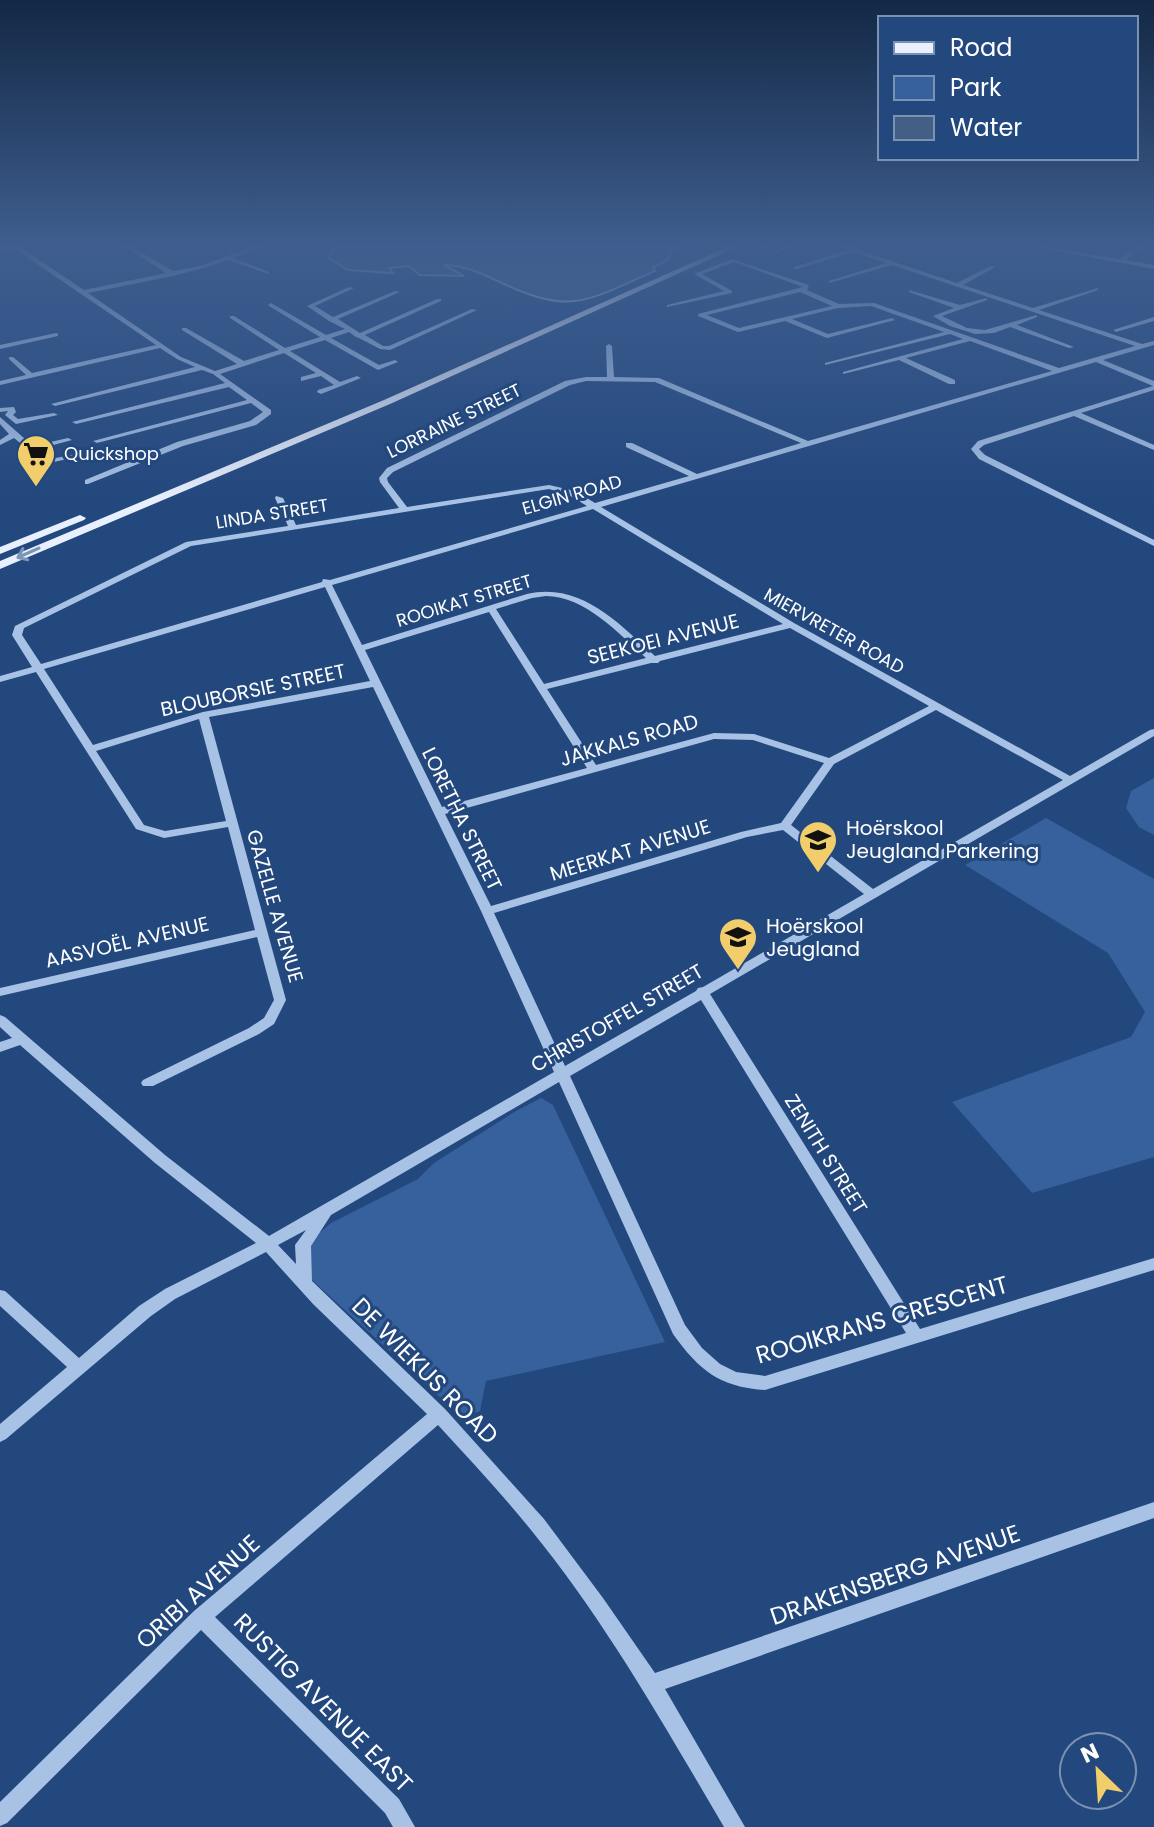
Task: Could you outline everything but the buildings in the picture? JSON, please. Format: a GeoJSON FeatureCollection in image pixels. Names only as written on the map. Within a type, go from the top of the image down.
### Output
{"type":"FeatureCollection","features":[{"type":"Feature","properties":{"kind":"main road"},"geometry":{"type":"LineString","coordinates":[[0,565],[280,447],[540,332]]}},
{"type":"Feature","properties":{"kind":"main road"},"geometry":{"type":"LineString","coordinates":[[0,551],[97,511],[280,447]]}},
{"type":"Feature","properties":{"kind":"street"},"geometry":{"type":"LineString","coordinates":[[88,482],[180,444],[253,423],[268,412],[215,373],[160,346],[141,332]]}},
{"type":"Feature","properties":{"kind":"street"},"geometry":{"type":"LineString","coordinates":[[189,332],[243,364]]}},
{"type":"Feature","properties":{"kind":"street"},"geometry":{"type":"LineString","coordinates":[[255,332],[339,385]]}},
{"type":"Feature","properties":{"kind":"street"},"geometry":{"type":"LineString","coordinates":[[318,332],[378,368]]}},
{"type":"Feature","properties":{"kind":"street"},"geometry":{"type":"LineString","coordinates":[[215,373],[341,332]]}},
{"type":"Feature","properties":{"kind":"street"},"geometry":{"type":"LineString","coordinates":[[352,332],[382,348],[390,348],[425,332]]}},
{"type":"Feature","properties":{"kind":"street"},"geometry":{"type":"LineString","coordinates":[[358,336],[366,332]]}},
{"type":"Feature","properties":{"kind":"street"},"geometry":{"type":"LineString","coordinates":[[818,332],[827,336],[842,332]]}},
{"type":"Feature","properties":{"kind":"street"},"geometry":{"type":"LineString","coordinates":[[827,364],[950,332]]}},
{"type":"Feature","properties":{"kind":"street"},"geometry":{"type":"LineString","coordinates":[[957,332],[1050,369]]}},
{"type":"Feature","properties":{"kind":"street"},"geometry":{"type":"LineString","coordinates":[[962,332],[978,335],[987,332]]}},
{"type":"Feature","properties":{"kind":"street"},"geometry":{"type":"LineString","coordinates":[[1030,332],[1071,347]]}},
{"type":"Feature","properties":{"kind":"street"},"geometry":{"type":"LineString","coordinates":[[1095,332],[1139,346]]}},
{"type":"Feature","properties":{"kind":"street"},"geometry":{"type":"LineString","coordinates":[[0,347],[56,335]]}},
{"type":"Feature","properties":{"kind":"street"},"geometry":{"type":"LineString","coordinates":[[845,373],[970,339]]}},
{"type":"Feature","properties":{"kind":"street","name":"ELGIN ROAD"},"geometry":{"type":"LineString","coordinates":[[0,677],[1050,369],[1154,342]]}},
{"type":"Feature","properties":{"kind":"street"},"geometry":{"type":"LineString","coordinates":[[0,383],[160,346]]}},
{"type":"Feature","properties":{"kind":"street"},"geometry":{"type":"LineString","coordinates":[[609,346],[611,378]]}},
{"type":"Feature","properties":{"kind":"street"},"geometry":{"type":"LineString","coordinates":[[900,358],[952,382]]}},
{"type":"Feature","properties":{"kind":"street"},"geometry":{"type":"LineString","coordinates":[[1094,359],[1154,386]]}},
{"type":"Feature","properties":{"kind":"street"},"geometry":{"type":"LineString","coordinates":[[0,361],[13,360],[31,376]]}},
{"type":"Feature","properties":{"kind":"street"},"geometry":{"type":"LineString","coordinates":[[321,392],[395,362]]}},
{"type":"Feature","properties":{"kind":"street"},"geometry":{"type":"LineString","coordinates":[[55,404],[201,368]]}},
{"type":"Feature","properties":{"kind":"street","name":"ELGIN ROAD"},"geometry":{"type":"LineString","coordinates":[[805,442],[1050,369]]}},
{"type":"Feature","properties":{"kind":"street"},"geometry":{"type":"LineString","coordinates":[[304,379],[321,374]]}},
{"type":"Feature","properties":{"kind":"street","name":"LORRAINE STREET"},"geometry":{"type":"LineString","coordinates":[[404,509],[384,482],[383,478],[390,470],[568,383],[611,378],[656,380],[805,442]]}},
{"type":"Feature","properties":{"kind":"street"},"geometry":{"type":"LineString","coordinates":[[76,422],[231,384]]}},
{"type":"Feature","properties":{"kind":"street"},"geometry":{"type":"LineString","coordinates":[[1154,386],[981,443],[975,451],[1154,543]]}},
{"type":"Feature","properties":{"kind":"street"},"geometry":{"type":"LineString","coordinates":[[97,441],[254,400]]}},
{"type":"Feature","properties":{"kind":"street"},"geometry":{"type":"LineString","coordinates":[[0,410],[11,409],[9,415],[16,422],[54,415]]}},
{"type":"Feature","properties":{"kind":"street"},"geometry":{"type":"LineString","coordinates":[[1074,413],[1151,445]]}},
{"type":"Feature","properties":{"kind":"street"},"geometry":{"type":"LineString","coordinates":[[0,419],[13,436],[29,448]]}},
{"type":"Feature","properties":{"kind":"street"},"geometry":{"type":"LineString","coordinates":[[0,443],[13,436]]}},
{"type":"Feature","properties":{"kind":"street"},"geometry":{"type":"LineString","coordinates":[[68,440],[29,448],[23,453],[37,465],[87,454]]}},
{"type":"Feature","properties":{"kind":"street"},"geometry":{"type":"LineString","coordinates":[[629,445],[693,474]]}},
{"type":"Feature","properties":{"kind":"street","name":"LINDA STREET"},"geometry":{"type":"LineString","coordinates":[[38,666],[17,635],[17,630],[25,622],[189,544],[549,487],[564,490],[589,505]]}},
{"type":"Feature","properties":{"kind":"street"},"geometry":{"type":"LineString","coordinates":[[279,498],[292,526]]}},
{"type":"Feature","properties":{"kind":"street","name":"MIERVRETER ROAD"},"geometry":{"type":"LineString","coordinates":[[589,505],[791,625],[1070,780]]}},
{"type":"Feature","properties":{"kind":"street","name":"LORETHA STREET"},"geometry":{"type":"LineString","coordinates":[[327,582],[487,911],[559,1075]]}},
{"type":"Feature","properties":{"kind":"street","name":"ROOIKAT STREET"},"geometry":{"type":"LineString","coordinates":[[359,649],[542,594],[567,596],[608,622],[655,661]]}},
{"type":"Feature","properties":{"kind":"street"},"geometry":{"type":"LineString","coordinates":[[491,608],[593,769]]}},
{"type":"Feature","properties":{"kind":"street","name":"SEEKOEI AVENUE"},"geometry":{"type":"LineString","coordinates":[[543,687],[791,625]]}},
{"type":"Feature","properties":{"kind":"street"},"geometry":{"type":"LineString","coordinates":[[38,666],[140,827],[148,832],[174,834],[231,823]]}},
{"type":"Feature","properties":{"kind":"street","name":"BLOUBORSIE STREET"},"geometry":{"type":"LineString","coordinates":[[91,749],[203,715],[376,683]]}},
{"type":"Feature","properties":{"kind":"street"},"geometry":{"type":"LineString","coordinates":[[872,894],[785,826],[830,762],[936,706]]}},
{"type":"Feature","properties":{"kind":"street","name":"GAZELLE AVENUE"},"geometry":{"type":"LineString","coordinates":[[148,1083],[254,1031],[269,1021],[280,1000],[203,715]]}},
{"type":"Feature","properties":{"kind":"street","name":"CHRISTOFFEL STREET"},"geometry":{"type":"LineString","coordinates":[[0,1434],[170,1294],[268,1244],[1154,732]]}},
{"type":"Feature","properties":{"kind":"street","name":"JAKKALS ROAD"},"geometry":{"type":"LineString","coordinates":[[438,812],[723,735],[754,737],[830,762]]}},
{"type":"Feature","properties":{"kind":"street","name":"MEERKAT AVENUE"},"geometry":{"type":"LineString","coordinates":[[487,911],[745,834],[785,826]]}},
{"type":"Feature","properties":{"kind":"street","name":"AASVOËL AVENUE"},"geometry":{"type":"LineString","coordinates":[[0,992],[262,932]]}},
{"type":"Feature","properties":{"kind":"street","name":"ZENITH STREET"},"geometry":{"type":"LineString","coordinates":[[702,991],[917,1338]]}},
{"type":"Feature","properties":{"kind":"street","name":"DE WIEKUS ROAD"},"geometry":{"type":"LineString","coordinates":[[0,1020],[160,1159],[268,1244],[304,1284],[439,1414],[538,1525],[651,1684],[735,1827]]}},
{"type":"Feature","properties":{"kind":"street"},"geometry":{"type":"LineString","coordinates":[[0,1047],[22,1039]]}},
{"type":"Feature","properties":{"kind":"street","name":"ROOIKRANS CRESCENT"},"geometry":{"type":"LineString","coordinates":[[559,1075],[679,1329],[700,1360],[742,1382],[765,1383],[1154,1264]]}},
{"type":"Feature","properties":{"kind":"street"},"geometry":{"type":"LineString","coordinates":[[304,1284],[303,1245],[315,1226],[339,1202]]}},
{"type":"Feature","properties":{"kind":"street"},"geometry":{"type":"LineString","coordinates":[[0,1296],[79,1368]]}},
{"type":"Feature","properties":{"kind":"street","name":"ORIBI AVENUE"},"geometry":{"type":"LineString","coordinates":[[0,1816],[201,1617],[439,1414]]}},
{"type":"Feature","properties":{"kind":"street","name":"DRAKENSBERG AVENUE"},"geometry":{"type":"LineString","coordinates":[[651,1684],[1154,1510]]}},
{"type":"Feature","properties":{"kind":"street","name":"RUSTIG AVENUE EAST"},"geometry":{"type":"LineString","coordinates":[[201,1617],[392,1806],[405,1827]]}},
{"type":"Feature","properties":{"kind":"green space"},"geometry":{"type":"Polygon","coordinates":[[[1154,778],[1154,835],[1139,827],[1126,808],[1131,791],[1154,778]]]}},
{"type":"Feature","properties":{"kind":"green space"},"geometry":{"type":"Polygon","coordinates":[[[1046,818],[1154,879],[1154,1157],[1032,1193],[952,1102],[1131,1037],[1145,1012],[1108,953],[965,865],[1046,818]]]}},
{"type":"Feature","properties":{"kind":"green space"},"geometry":{"type":"Polygon","coordinates":[[[541,1098],[553,1105],[665,1342],[486,1381],[480,1411],[463,1418],[312,1280],[308,1248],[331,1223],[418,1179],[434,1163],[541,1098]]]}},
{"type":"Feature","properties":{"kind":"place","name":"Quickshop"},"geometry":{"type":"Point","coordinates":[36,488]}},
{"type":"Feature","properties":{"kind":"place","name":"Hoërskool Jeugland Parkering"},"geometry":{"type":"Point","coordinates":[818,874]}},
{"type":"Feature","properties":{"kind":"place","name":"Hoërskool Jeugland"},"geometry":{"type":"Point","coordinates":[738,971]}}]}
